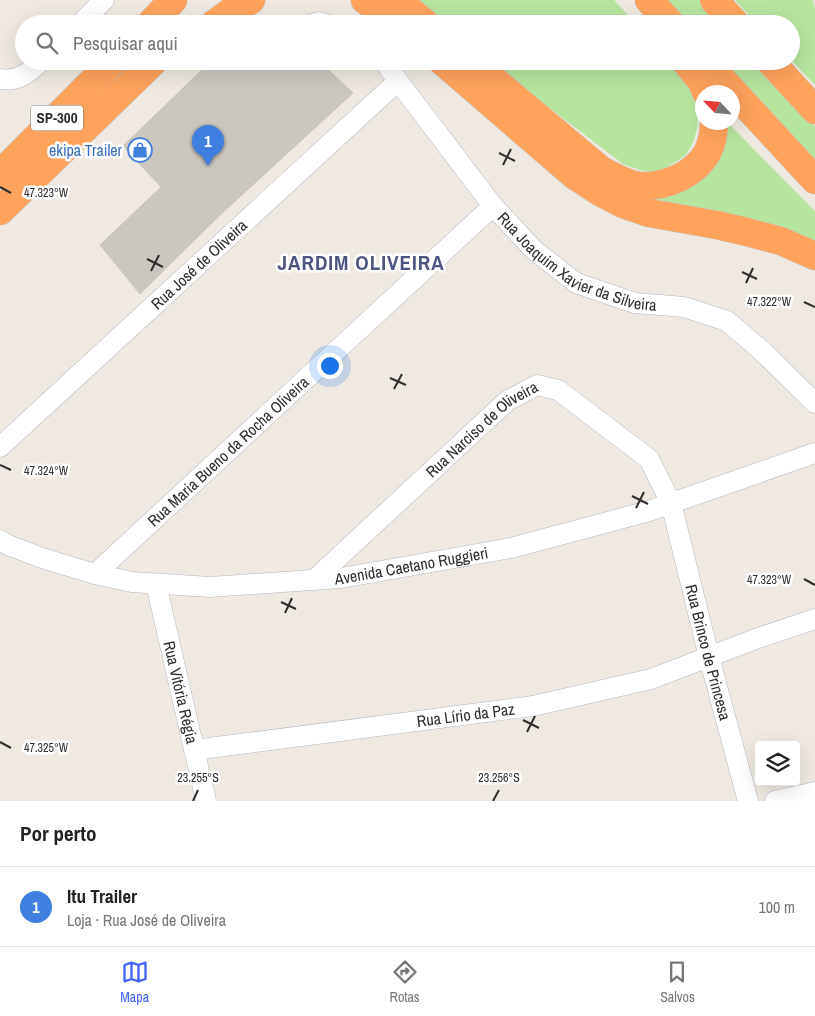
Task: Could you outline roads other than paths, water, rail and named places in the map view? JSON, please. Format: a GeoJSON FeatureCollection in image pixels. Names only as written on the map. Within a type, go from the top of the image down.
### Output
{"type":"FeatureCollection","features":[{"type":"Feature","properties":{"kind":"highway"},"geometry":{"type":"LineString","coordinates":[[144,15],[157,0]]}},
{"type":"Feature","properties":{"kind":"highway"},"geometry":{"type":"LineString","coordinates":[[159,15],[173,0]]}},
{"type":"Feature","properties":{"kind":"highway"},"geometry":{"type":"LineString","coordinates":[[365,0],[386,15]]}},
{"type":"Feature","properties":{"kind":"highway"},"geometry":{"type":"LineString","coordinates":[[397,0],[415,15]]}},
{"type":"Feature","properties":{"kind":"highway"},"geometry":{"type":"LineString","coordinates":[[639,0],[650,15]]}},
{"type":"Feature","properties":{"kind":"highway"},"geometry":{"type":"LineString","coordinates":[[649,0],[663,15]]}},
{"type":"Feature","properties":{"kind":"highway"},"geometry":{"type":"LineString","coordinates":[[714,0],[728,15]]}},
{"type":"Feature","properties":{"kind":"highway"},"geometry":{"type":"LineString","coordinates":[[39,136],[96,70]]}},
{"type":"Feature","properties":{"kind":"highway","name":"SP-300"},"geometry":{"type":"LineString","coordinates":[[0,174],[104,70]]}},
{"type":"Feature","properties":{"kind":"highway","name":"SP-300"},"geometry":{"type":"LineString","coordinates":[[0,211],[145,70]]}},
{"type":"Feature","properties":{"kind":"highway"},"geometry":{"type":"LineString","coordinates":[[101,112],[155,70]]}},
{"type":"Feature","properties":{"kind":"highway"},"geometry":{"type":"LineString","coordinates":[[452,70],[574,175],[623,204],[649,213],[747,232],[781,242],[815,256]]}},
{"type":"Feature","properties":{"kind":"highway"},"geometry":{"type":"LineString","coordinates":[[481,70],[601,170],[618,179],[639,186],[659,185],[679,178],[695,168],[707,152],[713,138],[714,130]]}},
{"type":"Feature","properties":{"kind":"highway"},"geometry":{"type":"LineString","coordinates":[[693,70],[703,85]]}},
{"type":"Feature","properties":{"kind":"highway"},"geometry":{"type":"LineString","coordinates":[[714,70],[815,180]]}},
{"type":"Feature","properties":{"kind":"highway"},"geometry":{"type":"LineString","coordinates":[[778,70],[815,110]]}},
{"type":"Feature","properties":{"kind":"street"},"geometry":{"type":"LineString","coordinates":[[89,15],[104,0]]}},
{"type":"Feature","properties":{"kind":"street"},"geometry":{"type":"LineString","coordinates":[[0,79],[13,80],[33,70]]}},
{"type":"Feature","properties":{"kind":"street","name":"Rua Joaquim Xavier da Silveira"},"geometry":{"type":"LineString","coordinates":[[390,70],[493,206],[534,250],[576,283],[635,303],[684,308],[727,321],[760,349],[815,402]]}},
{"type":"Feature","properties":{"kind":"street","name":"Rua José de Oliveira"},"geometry":{"type":"LineString","coordinates":[[0,447],[398,81]]}},
{"type":"Feature","properties":{"kind":"street","name":"Rua Maria Bueno da Rocha Oliveira"},"geometry":{"type":"LineString","coordinates":[[95,574],[493,206]]}},
{"type":"Feature","properties":{"kind":"street","name":"Rua Narciso de Oliveira"},"geometry":{"type":"LineString","coordinates":[[314,580],[507,401],[537,385],[558,390],[649,459],[671,503]]}},
{"type":"Feature","properties":{"kind":"street","name":"Avenida Caetano Ruggieri"},"geometry":{"type":"LineString","coordinates":[[0,540],[42,558],[95,574],[132,582],[210,588],[341,578],[511,548],[649,511],[815,453]]}},
{"type":"Feature","properties":{"kind":"street","name":"Rua Brinco de Princesa"},"geometry":{"type":"LineString","coordinates":[[671,503],[709,657],[748,801]]}},
{"type":"Feature","properties":{"kind":"street","name":"Rua Vitória Régia"},"geometry":{"type":"LineString","coordinates":[[156,584],[206,801]]}},
{"type":"Feature","properties":{"kind":"street","name":"Rua Lírio da Paz"},"geometry":{"type":"LineString","coordinates":[[194,750],[533,706],[651,679],[815,619]]}},
{"type":"Feature","properties":{"kind":"street"},"geometry":{"type":"LineString","coordinates":[[775,801],[815,792]]}},
{"type":"Feature","properties":{"kind":"place","name":"ekipa Trailer"},"geometry":{"type":"Point","coordinates":[140,150]}},
{"type":"Feature","properties":{"kind":"place","name":"Itu Trailer"},"geometry":{"type":"Point","coordinates":[208,166]}},
{"type":"Feature","properties":{"kind":"district","name":"JARDIM OLIVEIRA"},"geometry":{"type":"Point","coordinates":[361,263]}}]}
